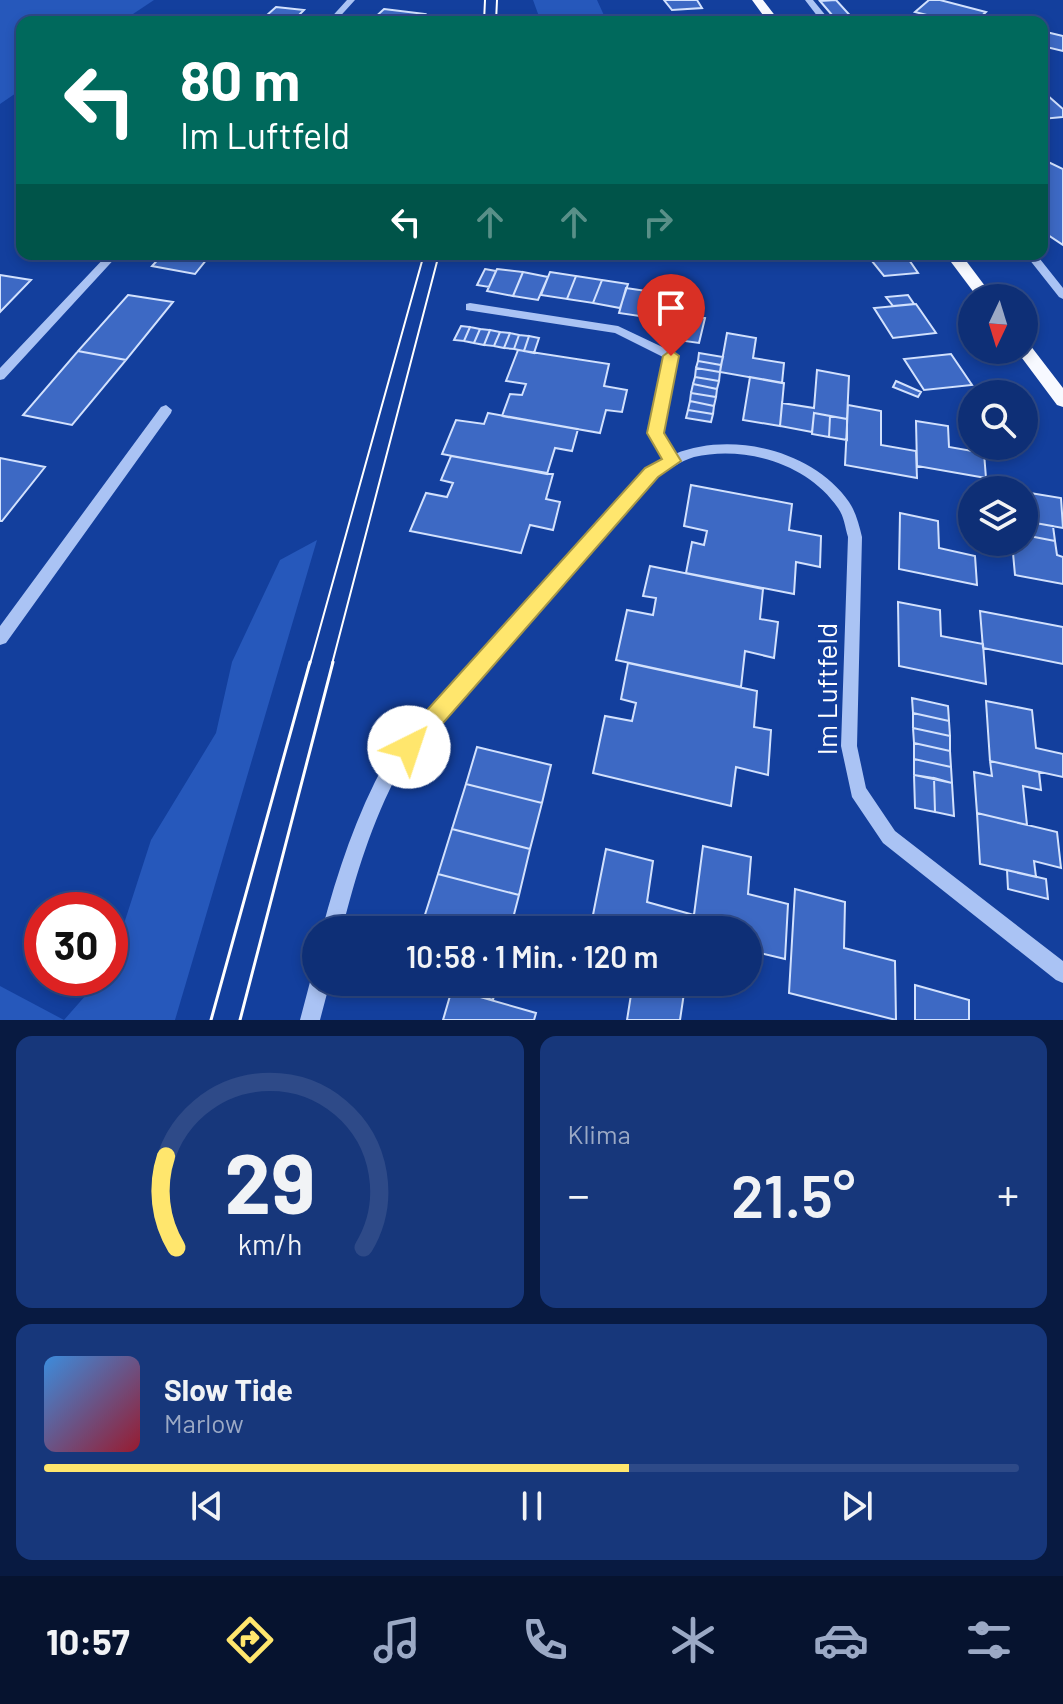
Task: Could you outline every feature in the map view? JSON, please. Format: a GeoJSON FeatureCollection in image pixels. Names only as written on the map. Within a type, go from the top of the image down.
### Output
{"type":"FeatureCollection","features":[{"type":"Feature","properties":{"kind":"main road"},"geometry":{"type":"LineString","coordinates":[[757,0],[770,16]]}},
{"type":"Feature","properties":{"kind":"main road"},"geometry":{"type":"LineString","coordinates":[[958,260],[976,284]]}},
{"type":"Feature","properties":{"kind":"main road"},"geometry":{"type":"LineString","coordinates":[[1035,364],[1063,401]]}},
{"type":"Feature","properties":{"kind":"street"},"geometry":{"type":"LineString","coordinates":[[336,16],[351,0]]}},
{"type":"Feature","properties":{"kind":"street"},"geometry":{"type":"LineString","coordinates":[[809,0],[823,16]]}},
{"type":"Feature","properties":{"kind":"street"},"geometry":{"type":"LineString","coordinates":[[0,376],[108,260]]}},
{"type":"Feature","properties":{"kind":"street"},"geometry":{"type":"LineString","coordinates":[[1035,260],[1062,291]]}},
{"type":"Feature","properties":{"kind":"street"},"geometry":{"type":"LineString","coordinates":[[470,307],[618,330],[671,356],[655,433],[672,461]]}},
{"type":"Feature","properties":{"kind":"street"},"geometry":{"type":"LineString","coordinates":[[0,638],[166,410]]}},
{"type":"Feature","properties":{"kind":"street","name":"Im Luftfeld"},"geometry":{"type":"LineString","coordinates":[[335,916],[351,853],[369,807],[393,765],[651,473],[695,452],[726,449],[755,451],[792,463],[822,482],[845,505],[855,537],[849,746],[858,791],[889,837],[1063,973]]}},
{"type":"Feature","properties":{"kind":"street"},"geometry":{"type":"LineString","coordinates":[[310,1020],[316,996]]}},
{"type":"Feature","properties":{"kind":"shaded area"},"geometry":{"type":"Polygon","coordinates":[[[0,0],[154,0],[130,16],[16,16],[16,93],[0,104],[0,0]]]}},
{"type":"Feature","properties":{"kind":"shaded area"},"geometry":{"type":"Polygon","coordinates":[[[533,0],[597,0],[604,16],[539,16],[533,0]]]}},
{"type":"Feature","properties":{"kind":"shaded area"},"geometry":{"type":"Polygon","coordinates":[[[317,540],[175,1020],[64,1020],[85,996],[128,996],[128,911],[151,840],[216,733],[232,662],[280,560],[317,540]]]}},
{"type":"Feature","properties":{"kind":"shaded area"},"geometry":{"type":"Polygon","coordinates":[[[0,986],[64,1020],[0,1020],[0,986]]]}},
{"type":"Feature","properties":{"kind":"building"},"geometry":{"type":"Polygon","coordinates":[[[664,0],[697,0],[702,8],[672,10],[664,0]]]}},
{"type":"Feature","properties":{"kind":"building"},"geometry":{"type":"Polygon","coordinates":[[[836,0],[851,16],[833,16],[820,1],[836,0]]]}},
{"type":"Feature","properties":{"kind":"building"},"geometry":{"type":"Polygon","coordinates":[[[929,0],[940,0],[986,12],[982,16],[931,16],[915,12],[929,0]]]}},
{"type":"Feature","properties":{"kind":"building"},"geometry":{"type":"Polygon","coordinates":[[[276,7],[304,10],[298,16],[266,16],[276,7]]]}},
{"type":"Feature","properties":{"kind":"building"},"geometry":{"type":"Polygon","coordinates":[[[384,9],[425,14],[423,16],[376,16],[384,9]]]}},
{"type":"Feature","properties":{"kind":"building"},"geometry":{"type":"Polygon","coordinates":[[[1048,32],[1063,36],[1063,51],[1048,47],[1048,32]]]}},
{"type":"Feature","properties":{"kind":"building"},"geometry":{"type":"Polygon","coordinates":[[[1048,96],[1063,109],[1063,117],[1048,118],[1048,96]]]}},
{"type":"Feature","properties":{"kind":"building"},"geometry":{"type":"Polygon","coordinates":[[[1048,162],[1063,169],[1063,245],[1048,235],[1048,162]]]}},
{"type":"Feature","properties":{"kind":"building"},"geometry":{"type":"Polygon","coordinates":[[[158,260],[206,260],[195,274],[152,266],[158,260]]]}},
{"type":"Feature","properties":{"kind":"building"},"geometry":{"type":"Polygon","coordinates":[[[871,260],[909,260],[918,273],[884,276],[871,260]]]}},
{"type":"Feature","properties":{"kind":"building"},"geometry":{"type":"Polygon","coordinates":[[[485,269],[496,271],[489,287],[477,285],[485,269]]]}},
{"type":"Feature","properties":{"kind":"building"},"geometry":{"type":"Polygon","coordinates":[[[497,269],[523,272],[513,296],[487,291],[497,269]]]}},
{"type":"Feature","properties":{"kind":"building"},"geometry":{"type":"Polygon","coordinates":[[[523,272],[548,277],[538,300],[513,296],[523,272]]]}},
{"type":"Feature","properties":{"kind":"building"},"geometry":{"type":"Polygon","coordinates":[[[550,272],[576,276],[567,299],[541,295],[550,272]]]}},
{"type":"Feature","properties":{"kind":"building"},"geometry":{"type":"Polygon","coordinates":[[[0,275],[31,280],[0,312],[0,275]]]}},
{"type":"Feature","properties":{"kind":"building"},"geometry":{"type":"Polygon","coordinates":[[[576,276],[602,280],[593,303],[567,299],[576,276]]]}},
{"type":"Feature","properties":{"kind":"building"},"geometry":{"type":"Polygon","coordinates":[[[602,280],[628,284],[620,308],[593,303],[602,280]]]}},
{"type":"Feature","properties":{"kind":"building"},"geometry":{"type":"Polygon","coordinates":[[[626,288],[653,292],[646,317],[619,313],[626,288]]]}},
{"type":"Feature","properties":{"kind":"building"},"geometry":{"type":"Polygon","coordinates":[[[128,295],[173,302],[126,360],[78,351],[128,295]]]}},
{"type":"Feature","properties":{"kind":"building"},"geometry":{"type":"Polygon","coordinates":[[[908,295],[914,304],[893,306],[886,297],[908,295]]]}},
{"type":"Feature","properties":{"kind":"building"},"geometry":{"type":"Polygon","coordinates":[[[651,300],[678,305],[672,330],[644,325],[651,300]]]}},
{"type":"Feature","properties":{"kind":"building"},"geometry":{"type":"Polygon","coordinates":[[[916,304],[936,333],[893,338],[874,308],[916,304]]]}},
{"type":"Feature","properties":{"kind":"building"},"geometry":{"type":"Polygon","coordinates":[[[676,314],[705,318],[699,343],[670,339],[676,314]]]}},
{"type":"Feature","properties":{"kind":"building"},"geometry":{"type":"Polygon","coordinates":[[[461,326],[470,327],[464,341],[454,340],[461,326]]]}},
{"type":"Feature","properties":{"kind":"building"},"geometry":{"type":"Polygon","coordinates":[[[470,327],[480,329],[474,343],[464,341],[470,327]]]}},
{"type":"Feature","properties":{"kind":"building"},"geometry":{"type":"Polygon","coordinates":[[[480,329],[490,330],[484,345],[474,343],[480,329]]]}},
{"type":"Feature","properties":{"kind":"building"},"geometry":{"type":"Polygon","coordinates":[[[490,330],[500,332],[494,346],[484,345],[490,330]]]}},
{"type":"Feature","properties":{"kind":"building"},"geometry":{"type":"Polygon","coordinates":[[[500,332],[510,333],[504,348],[494,346],[500,332]]]}},
{"type":"Feature","properties":{"kind":"building"},"geometry":{"type":"Polygon","coordinates":[[[510,333],[519,335],[514,349],[504,348],[510,333]]]}},
{"type":"Feature","properties":{"kind":"building"},"geometry":{"type":"Polygon","coordinates":[[[727,333],[756,338],[753,358],[784,363],[782,383],[720,372],[727,333]]]}},
{"type":"Feature","properties":{"kind":"building"},"geometry":{"type":"Polygon","coordinates":[[[519,335],[529,336],[524,351],[514,349],[519,335]]]}},
{"type":"Feature","properties":{"kind":"building"},"geometry":{"type":"Polygon","coordinates":[[[529,336],[539,338],[534,353],[524,351],[529,336]]]}},
{"type":"Feature","properties":{"kind":"building"},"geometry":{"type":"Polygon","coordinates":[[[518,350],[609,364],[604,386],[627,390],[622,412],[606,410],[600,433],[502,416],[510,394],[522,395],[526,384],[506,381],[518,350]]]}},
{"type":"Feature","properties":{"kind":"building"},"geometry":{"type":"Polygon","coordinates":[[[78,351],[126,360],[72,425],[23,415],[78,351]]]}},
{"type":"Feature","properties":{"kind":"building"},"geometry":{"type":"Polygon","coordinates":[[[699,353],[723,357],[721,365],[698,361],[699,353]]]}},
{"type":"Feature","properties":{"kind":"building"},"geometry":{"type":"Polygon","coordinates":[[[951,354],[969,380],[958,380],[958,386],[924,390],[904,359],[951,354]]]}},
{"type":"Feature","properties":{"kind":"building"},"geometry":{"type":"Polygon","coordinates":[[[698,361],[721,365],[720,372],[696,368],[698,361]]]}},
{"type":"Feature","properties":{"kind":"building"},"geometry":{"type":"Polygon","coordinates":[[[696,368],[720,372],[719,381],[695,377],[696,368]]]}},
{"type":"Feature","properties":{"kind":"building"},"geometry":{"type":"Polygon","coordinates":[[[817,370],[849,376],[847,419],[814,413],[812,432],[780,426],[782,403],[814,408],[817,370]]]}},
{"type":"Feature","properties":{"kind":"building"},"geometry":{"type":"Polygon","coordinates":[[[695,377],[719,381],[717,389],[693,384],[695,377]]]}},
{"type":"Feature","properties":{"kind":"building"},"geometry":{"type":"Polygon","coordinates":[[[750,377],[784,383],[780,426],[743,420],[750,377]]]}},
{"type":"Feature","properties":{"kind":"building"},"geometry":{"type":"Polygon","coordinates":[[[896,381],[921,392],[918,397],[893,387],[896,381]]]}},
{"type":"Feature","properties":{"kind":"building"},"geometry":{"type":"Polygon","coordinates":[[[693,384],[717,389],[716,397],[691,393],[693,384]]]}},
{"type":"Feature","properties":{"kind":"building"},"geometry":{"type":"Polygon","coordinates":[[[691,393],[716,397],[714,406],[690,401],[691,393]]]}},
{"type":"Feature","properties":{"kind":"building"},"geometry":{"type":"Polygon","coordinates":[[[690,401],[714,406],[713,414],[688,410],[690,401]]]}},
{"type":"Feature","properties":{"kind":"building"},"geometry":{"type":"Polygon","coordinates":[[[848,405],[881,411],[881,445],[916,451],[917,478],[845,465],[848,405]]]}},
{"type":"Feature","properties":{"kind":"building"},"geometry":{"type":"Polygon","coordinates":[[[688,410],[713,414],[711,422],[686,418],[688,410]]]}},
{"type":"Feature","properties":{"kind":"building"},"geometry":{"type":"Polygon","coordinates":[[[488,413],[578,429],[572,451],[555,448],[547,474],[442,454],[456,420],[484,424],[488,413]]]}},
{"type":"Feature","properties":{"kind":"building"},"geometry":{"type":"Polygon","coordinates":[[[814,413],[830,416],[829,437],[812,434],[814,413]]]}},
{"type":"Feature","properties":{"kind":"building"},"geometry":{"type":"Polygon","coordinates":[[[830,416],[847,419],[847,440],[829,437],[830,416]]]}},
{"type":"Feature","properties":{"kind":"building"},"geometry":{"type":"Polygon","coordinates":[[[916,421],[948,426],[949,447],[958,449],[958,460],[985,460],[986,476],[974,476],[917,466],[916,421]]]}},
{"type":"Feature","properties":{"kind":"building"},"geometry":{"type":"Polygon","coordinates":[[[451,456],[553,474],[546,499],[560,502],[553,530],[530,525],[521,553],[410,531],[426,493],[447,497],[453,483],[441,480],[451,456]]]}},
{"type":"Feature","properties":{"kind":"building"},"geometry":{"type":"Polygon","coordinates":[[[0,458],[45,467],[2,521],[0,521],[0,458]]]}},
{"type":"Feature","properties":{"kind":"building"},"geometry":{"type":"Polygon","coordinates":[[[691,485],[792,504],[789,530],[821,536],[820,567],[796,562],[794,594],[686,573],[692,542],[704,545],[707,531],[684,526],[691,485]]]}},
{"type":"Feature","properties":{"kind":"building"},"geometry":{"type":"Polygon","coordinates":[[[1038,494],[1061,498],[1063,528],[1038,524],[1038,494]]]}},
{"type":"Feature","properties":{"kind":"building"},"geometry":{"type":"Polygon","coordinates":[[[900,513],[938,521],[939,548],[958,552],[958,556],[975,556],[977,585],[899,569],[900,513]]]}},
{"type":"Feature","properties":{"kind":"building"},"geometry":{"type":"Polygon","coordinates":[[[1038,523],[1053,526],[1055,541],[1038,538],[1038,523]]]}},
{"type":"Feature","properties":{"kind":"building"},"geometry":{"type":"Polygon","coordinates":[[[1038,538],[1055,541],[1057,555],[1063,557],[1063,584],[1015,575],[1013,556],[1038,556],[1038,538]]]}},
{"type":"Feature","properties":{"kind":"building"},"geometry":{"type":"Polygon","coordinates":[[[650,566],[763,589],[760,619],[778,622],[774,658],[745,651],[741,687],[616,660],[627,610],[653,615],[656,598],[643,596],[650,566]]]}},
{"type":"Feature","properties":{"kind":"building"},"geometry":{"type":"Polygon","coordinates":[[[898,602],[940,610],[941,636],[983,644],[986,684],[899,666],[898,602]]]}},
{"type":"Feature","properties":{"kind":"building"},"geometry":{"type":"Polygon","coordinates":[[[980,611],[1063,627],[1063,664],[983,648],[980,611]]]}},
{"type":"Feature","properties":{"kind":"building"},"geometry":{"type":"Polygon","coordinates":[[[628,663],[757,691],[754,727],[771,730],[768,775],[736,767],[731,806],[593,773],[605,716],[632,721],[636,703],[621,699],[628,663]]]}},
{"type":"Feature","properties":{"kind":"building"},"geometry":{"type":"Polygon","coordinates":[[[912,698],[948,706],[949,721],[913,713],[912,698]]]}},
{"type":"Feature","properties":{"kind":"building"},"geometry":{"type":"Polygon","coordinates":[[[986,701],[1032,710],[1036,748],[1063,754],[1063,777],[990,761],[986,701]]]}},
{"type":"Feature","properties":{"kind":"building"},"geometry":{"type":"Polygon","coordinates":[[[913,713],[949,721],[950,736],[913,728],[913,713]]]}},
{"type":"Feature","properties":{"kind":"building"},"geometry":{"type":"Polygon","coordinates":[[[913,728],[950,736],[950,751],[914,743],[913,728]]]}},
{"type":"Feature","properties":{"kind":"building"},"geometry":{"type":"Polygon","coordinates":[[[914,743],[950,751],[951,767],[914,759],[914,743]]]}},
{"type":"Feature","properties":{"kind":"building"},"geometry":{"type":"Polygon","coordinates":[[[477,747],[551,765],[542,803],[466,784],[477,747]]]}},
{"type":"Feature","properties":{"kind":"building"},"geometry":{"type":"Polygon","coordinates":[[[914,759],[951,767],[952,783],[914,775],[914,759]]]}},
{"type":"Feature","properties":{"kind":"building"},"geometry":{"type":"Polygon","coordinates":[[[990,761],[1039,772],[1041,790],[1023,786],[1027,825],[977,813],[974,772],[992,776],[990,761]]]}},
{"type":"Feature","properties":{"kind":"building"},"geometry":{"type":"Polygon","coordinates":[[[914,775],[934,778],[935,812],[915,808],[914,775]]]}},
{"type":"Feature","properties":{"kind":"building"},"geometry":{"type":"Polygon","coordinates":[[[934,778],[952,783],[954,816],[935,812],[934,778]]]}},
{"type":"Feature","properties":{"kind":"building"},"geometry":{"type":"Polygon","coordinates":[[[466,784],[542,803],[530,849],[452,829],[466,784]]]}},
{"type":"Feature","properties":{"kind":"building"},"geometry":{"type":"Polygon","coordinates":[[[977,813],[1057,832],[1061,868],[1034,861],[1036,877],[980,864],[977,813]]]}},
{"type":"Feature","properties":{"kind":"building"},"geometry":{"type":"Polygon","coordinates":[[[452,829],[530,849],[519,895],[438,874],[452,829]]]}},
{"type":"Feature","properties":{"kind":"building"},"geometry":{"type":"Polygon","coordinates":[[[703,846],[751,857],[748,894],[788,904],[785,959],[762,953],[762,916],[694,916],[703,846]]]}},
{"type":"Feature","properties":{"kind":"building"},"geometry":{"type":"Polygon","coordinates":[[[606,849],[653,861],[647,902],[694,915],[694,916],[593,916],[606,849]]]}},
{"type":"Feature","properties":{"kind":"building"},"geometry":{"type":"Polygon","coordinates":[[[1007,870],[1046,879],[1048,899],[1008,889],[1007,870]]]}},
{"type":"Feature","properties":{"kind":"building"},"geometry":{"type":"Polygon","coordinates":[[[438,874],[519,895],[514,916],[425,916],[438,874]]]}},
{"type":"Feature","properties":{"kind":"building"},"geometry":{"type":"Polygon","coordinates":[[[795,889],[845,902],[844,948],[895,961],[896,1020],[789,993],[795,889]]]}},
{"type":"Feature","properties":{"kind":"building"},"geometry":{"type":"Polygon","coordinates":[[[915,985],[969,1000],[969,1020],[915,1020],[915,985]]]}},
{"type":"Feature","properties":{"kind":"building"},"geometry":{"type":"Polygon","coordinates":[[[450,996],[476,996],[536,1013],[534,1020],[443,1020],[450,996]]]}},
{"type":"Feature","properties":{"kind":"building"},"geometry":{"type":"Polygon","coordinates":[[[631,996],[684,996],[680,1020],[627,1020],[631,996]]]}},
{"type":"Feature","properties":{"kind":"tram line"},"geometry":{"type":"LineString","coordinates":[[484,16],[485,0]]}},
{"type":"Feature","properties":{"kind":"tram line"},"geometry":{"type":"LineString","coordinates":[[496,16],[497,0]]}},
{"type":"Feature","properties":{"kind":"tram line"},"geometry":{"type":"LineString","coordinates":[[310,664],[422,260]]}},
{"type":"Feature","properties":{"kind":"tram line"},"geometry":{"type":"LineString","coordinates":[[332,664],[437,260]]}},
{"type":"Feature","properties":{"kind":"tram line"},"geometry":{"type":"LineString","coordinates":[[211,1020],[310,662]]}},
{"type":"Feature","properties":{"kind":"tram line"},"geometry":{"type":"LineString","coordinates":[[240,1020],[333,662]]}},
{"type":"Feature","properties":{"kind":"route"},"geometry":{"type":"LineString","coordinates":[[409,747],[651,473],[672,461],[655,433],[671,356]]}}]}
